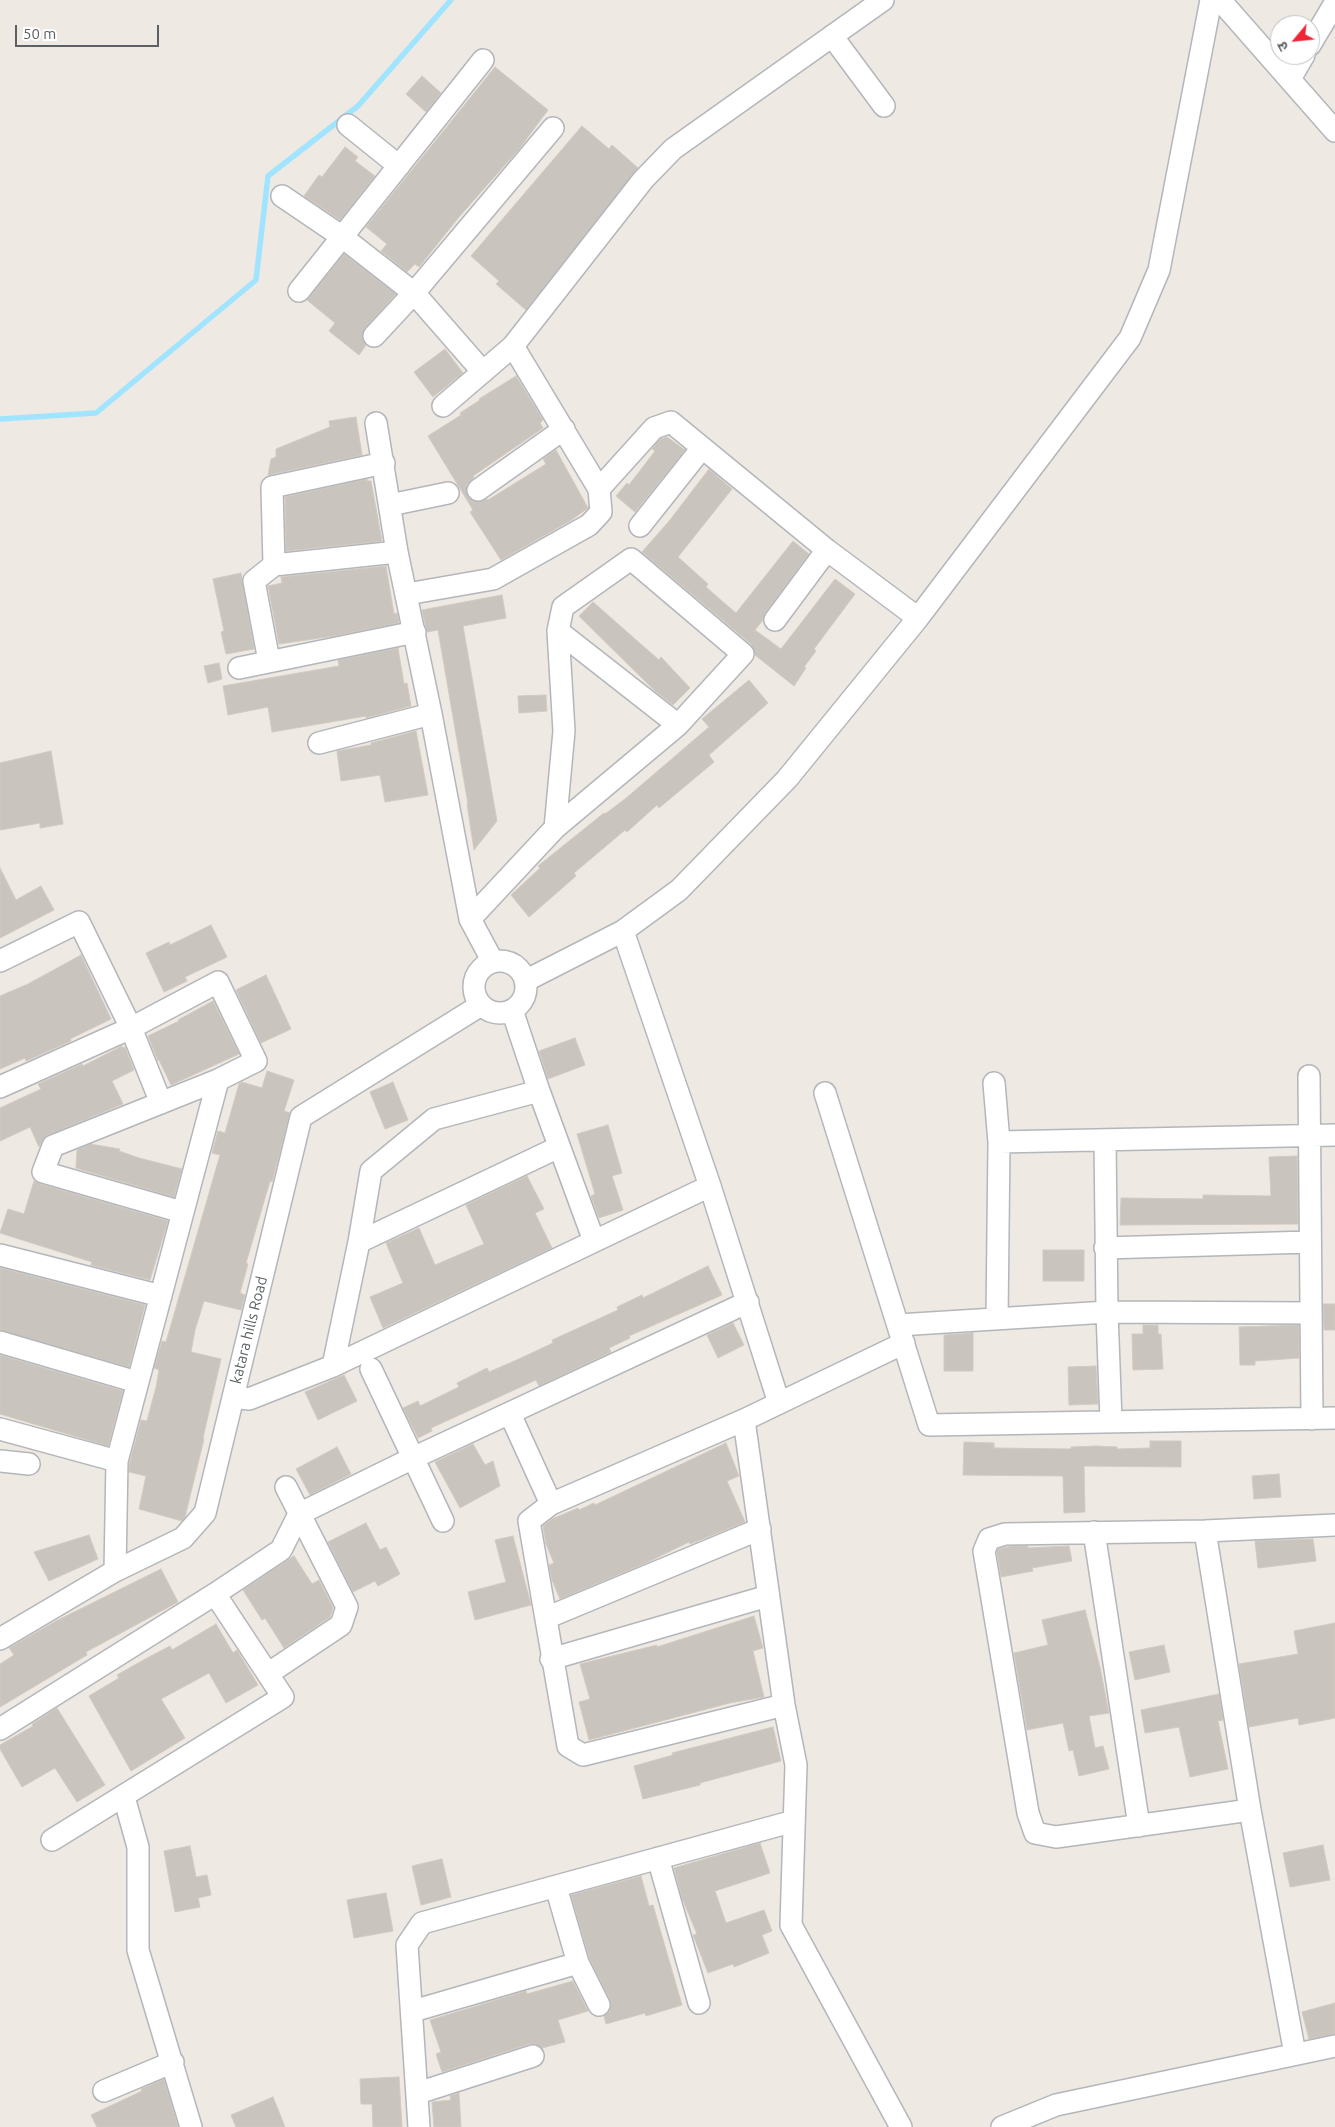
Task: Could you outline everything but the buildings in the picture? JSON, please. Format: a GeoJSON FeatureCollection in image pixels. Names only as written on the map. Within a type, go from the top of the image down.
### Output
{"type":"FeatureCollection","features":[{"type":"Feature","properties":{"kind":"street"},"geometry":{"type":"LineString","coordinates":[[443,406],[513,346],[643,180],[673,149],[832,36],[858,7],[882,0]]}},
{"type":"Feature","properties":{"kind":"street"},"geometry":{"type":"LineString","coordinates":[[525,981],[623,931],[679,890],[787,779],[918,618],[1130,338],[1159,270],[1211,0]]}},
{"type":"Feature","properties":{"kind":"street"},"geometry":{"type":"LineString","coordinates":[[1220,0],[1335,131]]}},
{"type":"Feature","properties":{"kind":"street"},"geometry":{"type":"LineString","coordinates":[[1320,28],[1335,3]]}},
{"type":"Feature","properties":{"kind":"street"},"geometry":{"type":"LineString","coordinates":[[832,36],[884,106]]}},
{"type":"Feature","properties":{"kind":"street"},"geometry":{"type":"LineString","coordinates":[[299,290],[483,60]]}},
{"type":"Feature","properties":{"kind":"street"},"geometry":{"type":"LineString","coordinates":[[1290,79],[1298,65]]}},
{"type":"Feature","properties":{"kind":"street"},"geometry":{"type":"LineString","coordinates":[[348,125],[399,166]]}},
{"type":"Feature","properties":{"kind":"street"},"geometry":{"type":"LineString","coordinates":[[374,336],[414,293],[553,128]]}},
{"type":"Feature","properties":{"kind":"street"},"geometry":{"type":"LineString","coordinates":[[282,196],[341,236],[414,293],[483,372]]}},
{"type":"Feature","properties":{"kind":"street"},"geometry":{"type":"LineString","coordinates":[[407,594],[493,580],[589,525],[601,512],[599,489],[513,346]]}},
{"type":"Feature","properties":{"kind":"street"},"geometry":{"type":"LineString","coordinates":[[599,489],[654,428],[671,422],[827,550],[918,618]]}},
{"type":"Feature","properties":{"kind":"street"},"geometry":{"type":"LineString","coordinates":[[376,423],[397,552],[415,632],[470,919],[493,962]]}},
{"type":"Feature","properties":{"kind":"street"},"geometry":{"type":"LineString","coordinates":[[478,490],[564,429]]}},
{"type":"Feature","properties":{"kind":"street"},"geometry":{"type":"LineString","coordinates":[[640,526],[702,448]]}},
{"type":"Feature","properties":{"kind":"street"},"geometry":{"type":"LineString","coordinates":[[274,565],[272,487],[384,463]]}},
{"type":"Feature","properties":{"kind":"street"},"geometry":{"type":"LineString","coordinates":[[390,504],[448,493]]}},
{"type":"Feature","properties":{"kind":"street"},"geometry":{"type":"LineString","coordinates":[[774,620],[827,550]]}},
{"type":"Feature","properties":{"kind":"street"},"geometry":{"type":"LineString","coordinates":[[269,661],[254,581],[274,565],[397,552]]}},
{"type":"Feature","properties":{"kind":"street"},"geometry":{"type":"LineString","coordinates":[[470,919],[555,828],[678,725],[743,654],[631,559],[563,607],[558,631],[564,731],[555,828]]}},
{"type":"Feature","properties":{"kind":"street"},"geometry":{"type":"LineString","coordinates":[[558,631],[678,725]]}},
{"type":"Feature","properties":{"kind":"street"},"geometry":{"type":"LineString","coordinates":[[240,668],[415,632]]}},
{"type":"Feature","properties":{"kind":"street"},"geometry":{"type":"LineString","coordinates":[[319,743],[431,714]]}},
{"type":"Feature","properties":{"kind":"street"},"geometry":{"type":"LineString","coordinates":[[0,962],[79,922],[131,1028],[161,1103]]}},
{"type":"Feature","properties":{"kind":"street"},"geometry":{"type":"LineString","coordinates":[[623,931],[710,1186],[780,1403]]}},
{"type":"Feature","properties":{"kind":"street"},"geometry":{"type":"LineString","coordinates":[[501,961],[516,967],[525,981],[523,998],[512,1010],[496,1012],[481,1005],[474,989],[478,972],[493,962],[501,961]]}},
{"type":"Feature","properties":{"kind":"street"},"geometry":{"type":"LineString","coordinates":[[0,1087],[131,1028],[218,982],[256,1061],[218,1080],[53,1146],[44,1172],[182,1212]]}},
{"type":"Feature","properties":{"kind":"street","name":"katara hills Road"},"geometry":{"type":"LineString","coordinates":[[0,1639],[115,1571],[183,1538],[206,1513],[301,1117],[481,1005]]}},
{"type":"Feature","properties":{"kind":"street"},"geometry":{"type":"LineString","coordinates":[[512,1010],[539,1091],[594,1241]]}},
{"type":"Feature","properties":{"kind":"street"},"geometry":{"type":"LineString","coordinates":[[1308,1076],[1312,1419]]}},
{"type":"Feature","properties":{"kind":"street"},"geometry":{"type":"LineString","coordinates":[[115,1571],[117,1461],[218,1080]]}},
{"type":"Feature","properties":{"kind":"street"},"geometry":{"type":"LineString","coordinates":[[994,1083],[999,1142],[997,1318]]}},
{"type":"Feature","properties":{"kind":"street"},"geometry":{"type":"LineString","coordinates":[[333,1366],[359,1242],[371,1171],[434,1119],[539,1091]]}},
{"type":"Feature","properties":{"kind":"street"},"geometry":{"type":"LineString","coordinates":[[825,1093],[929,1425],[1335,1418]]}},
{"type":"Feature","properties":{"kind":"street"},"geometry":{"type":"LineString","coordinates":[[999,1142],[1335,1136]]}},
{"type":"Feature","properties":{"kind":"street"},"geometry":{"type":"LineString","coordinates":[[1105,1140],[1105,1248],[1111,1421]]}},
{"type":"Feature","properties":{"kind":"street"},"geometry":{"type":"LineString","coordinates":[[359,1242],[559,1147]]}},
{"type":"Feature","properties":{"kind":"street"},"geometry":{"type":"LineString","coordinates":[[233,1397],[248,1399],[333,1366],[710,1186]]}},
{"type":"Feature","properties":{"kind":"street"},"geometry":{"type":"LineString","coordinates":[[1105,1248],[1309,1242]]}},
{"type":"Feature","properties":{"kind":"street"},"geometry":{"type":"LineString","coordinates":[[0,1255],[161,1296]]}},
{"type":"Feature","properties":{"kind":"street"},"geometry":{"type":"LineString","coordinates":[[0,1729],[215,1594],[281,1550],[299,1514],[413,1458],[748,1302]]}},
{"type":"Feature","properties":{"kind":"street"},"geometry":{"type":"LineString","coordinates":[[784,1705],[583,1755],[568,1746],[551,1659],[546,1618],[529,1521],[551,1504],[780,1403],[901,1334],[997,1318],[1107,1312],[1310,1313]]}},
{"type":"Feature","properties":{"kind":"street"},"geometry":{"type":"LineString","coordinates":[[0,1342],[137,1382]]}},
{"type":"Feature","properties":{"kind":"street"},"geometry":{"type":"LineString","coordinates":[[371,1369],[443,1521]]}},
{"type":"Feature","properties":{"kind":"street"},"geometry":{"type":"LineString","coordinates":[[510,1414],[551,1504]]}},
{"type":"Feature","properties":{"kind":"street"},"geometry":{"type":"LineString","coordinates":[[744,1420],[784,1705],[796,1765],[791,1926],[902,2127]]}},
{"type":"Feature","properties":{"kind":"street"},"geometry":{"type":"LineString","coordinates":[[0,1429],[117,1461]]}},
{"type":"Feature","properties":{"kind":"street"},"geometry":{"type":"LineString","coordinates":[[0,1461],[29,1464]]}},
{"type":"Feature","properties":{"kind":"street"},"geometry":{"type":"LineString","coordinates":[[269,1673],[341,1625],[347,1606],[286,1487]]}},
{"type":"Feature","properties":{"kind":"street"},"geometry":{"type":"LineString","coordinates":[[1250,1810],[1056,1837],[1035,1833],[1028,1813],[984,1551],[989,1539],[1005,1534],[1205,1531],[1335,1524]]}},
{"type":"Feature","properties":{"kind":"street"},"geometry":{"type":"LineString","coordinates":[[546,1618],[760,1529]]}},
{"type":"Feature","properties":{"kind":"street"},"geometry":{"type":"LineString","coordinates":[[1205,1531],[1250,1810],[1295,2054]]}},
{"type":"Feature","properties":{"kind":"street"},"geometry":{"type":"LineString","coordinates":[[1094,1532],[1139,1826]]}},
{"type":"Feature","properties":{"kind":"street"},"geometry":{"type":"LineString","coordinates":[[52,1840],[283,1697],[269,1673],[215,1594]]}},
{"type":"Feature","properties":{"kind":"street"},"geometry":{"type":"LineString","coordinates":[[551,1659],[768,1596]]}},
{"type":"Feature","properties":{"kind":"street"},"geometry":{"type":"LineString","coordinates":[[124,1797],[138,1847],[138,1950],[191,2127]]}},
{"type":"Feature","properties":{"kind":"street"},"geometry":{"type":"LineString","coordinates":[[419,2127],[413,2011],[407,1945],[422,1923],[794,1821]]}},
{"type":"Feature","properties":{"kind":"street"},"geometry":{"type":"LineString","coordinates":[[658,1858],[699,2003]]}},
{"type":"Feature","properties":{"kind":"street"},"geometry":{"type":"LineString","coordinates":[[556,1887],[578,1962],[598,2005]]}},
{"type":"Feature","properties":{"kind":"street"},"geometry":{"type":"LineString","coordinates":[[413,2011],[578,1962]]}},
{"type":"Feature","properties":{"kind":"street"},"geometry":{"type":"LineString","coordinates":[[1002,2127],[1056,2105],[1335,2046]]}},
{"type":"Feature","properties":{"kind":"street"},"geometry":{"type":"LineString","coordinates":[[418,2093],[533,2056]]}},
{"type":"Feature","properties":{"kind":"street"},"geometry":{"type":"LineString","coordinates":[[104,2091],[173,2062]]}},
{"type":"Feature","properties":{"kind":"waterway"},"geometry":{"type":"LineString","coordinates":[[0,419],[96,413],[256,280],[268,176],[358,106],[451,0]]}}]}
